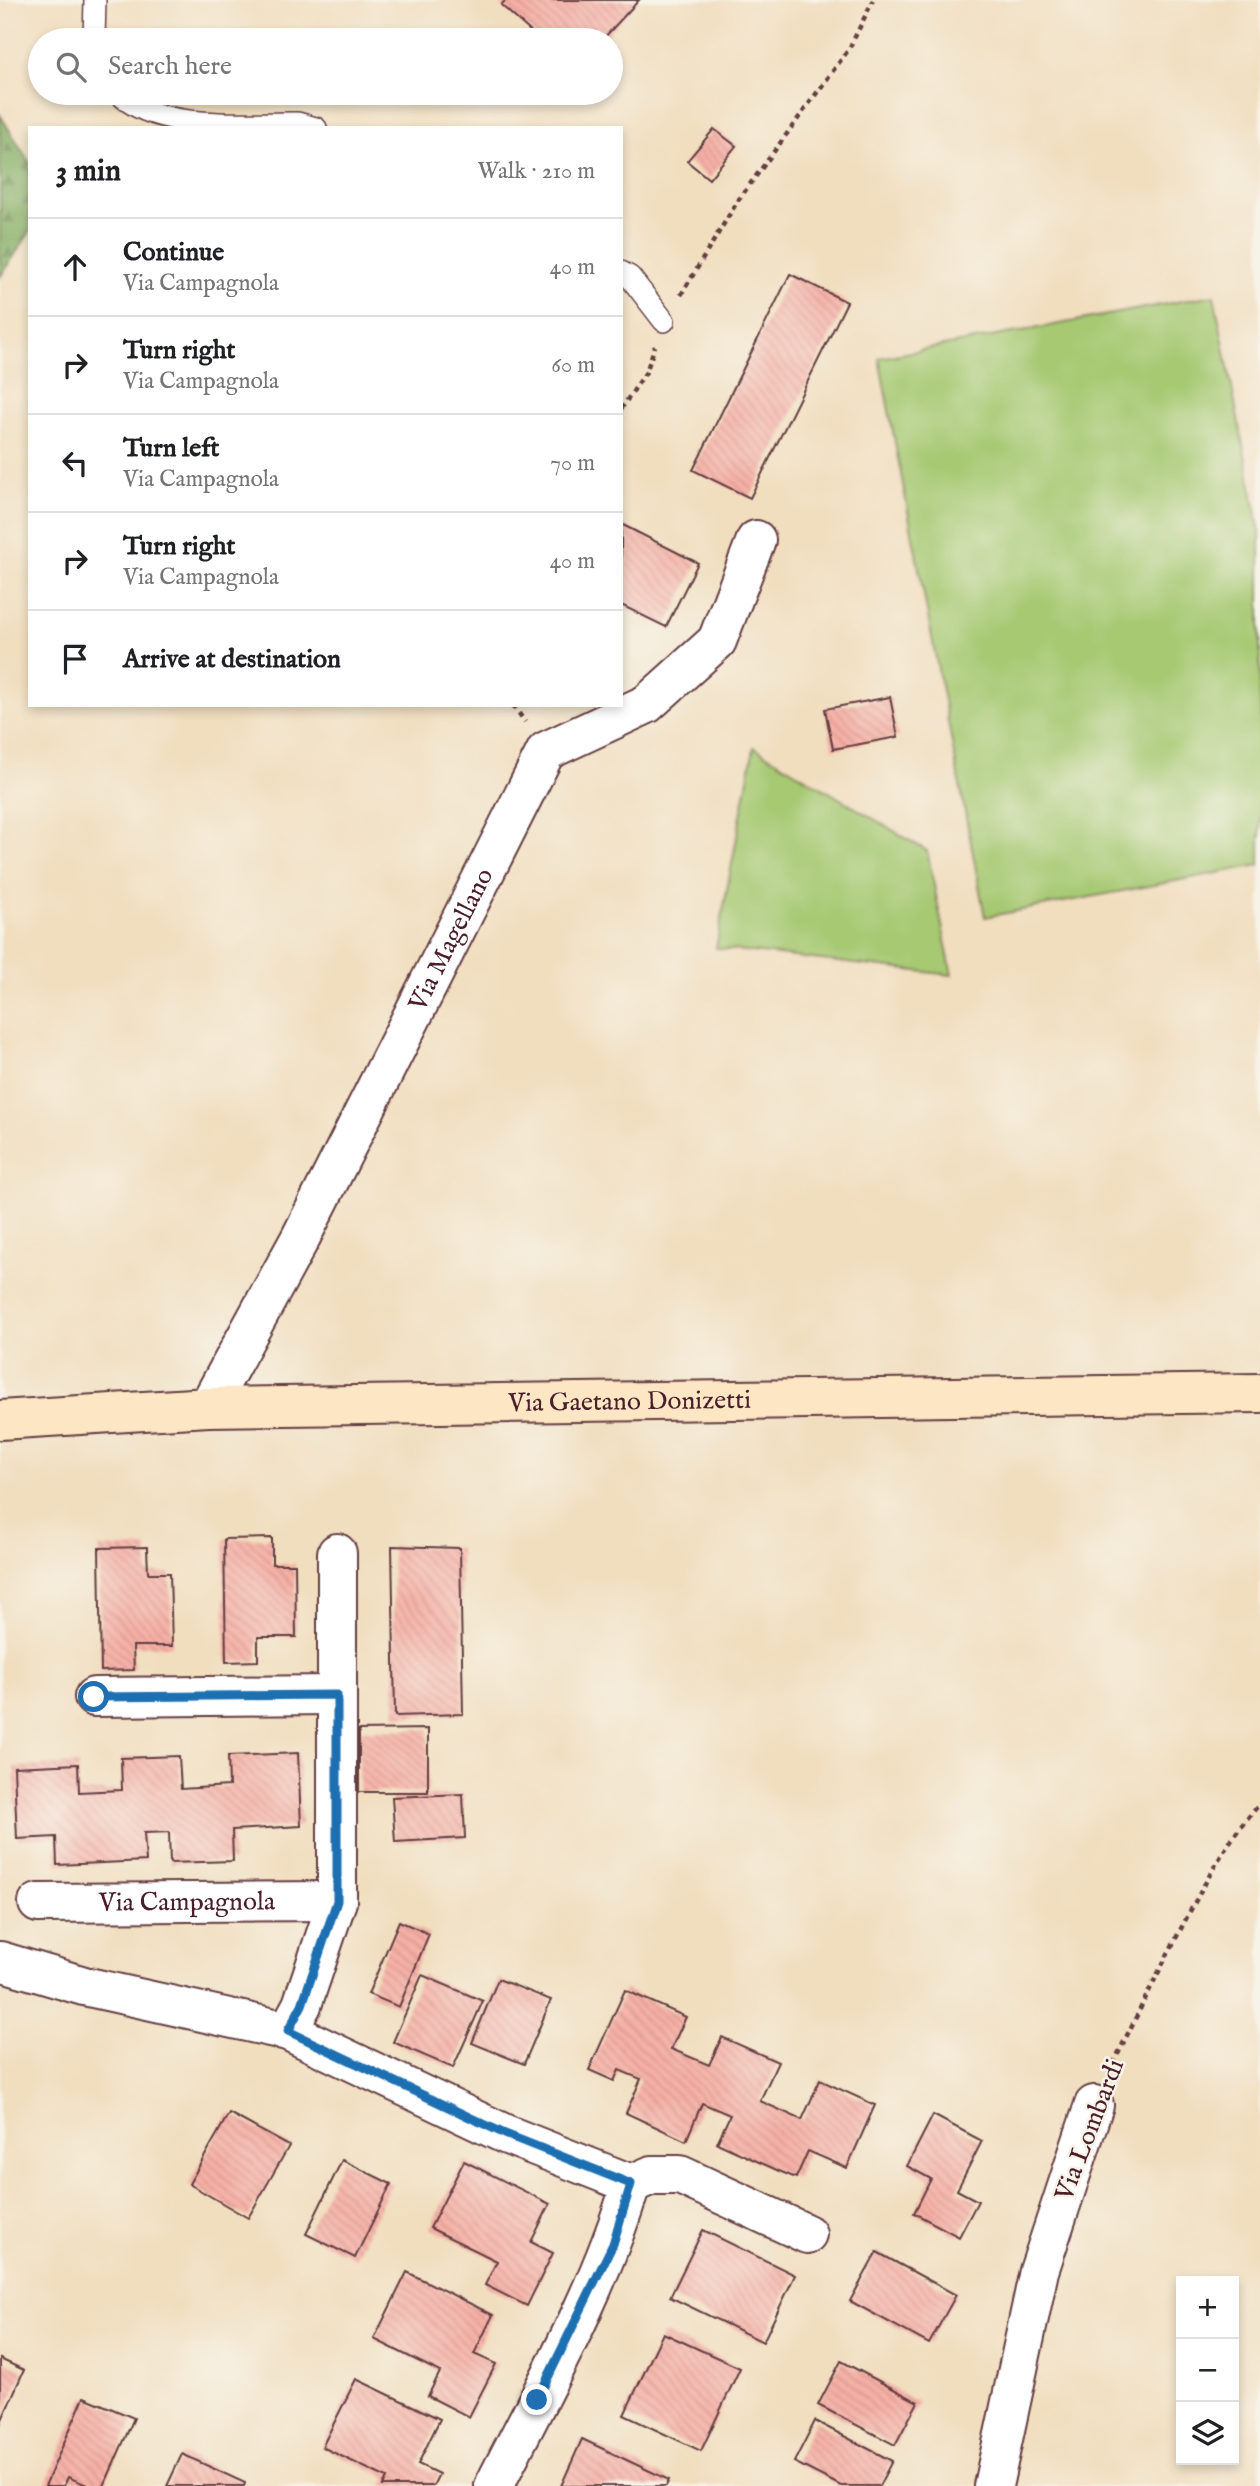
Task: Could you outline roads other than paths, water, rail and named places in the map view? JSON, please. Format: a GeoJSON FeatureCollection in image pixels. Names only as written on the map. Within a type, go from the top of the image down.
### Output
{"type":"FeatureCollection","features":[{"type":"Feature","properties":{"kind":"street","name":"Via Magellano"},"geometry":{"type":"LineString","coordinates":[[208,1407],[301,1237],[547,751],[648,704],[718,641],[756,540]]}},
{"type":"Feature","properties":{"kind":"street","name":"Via Gaetano Donizetti"},"geometry":{"type":"LineString","coordinates":[[0,1420],[208,1407],[1260,1393]]}},
{"type":"Feature","properties":{"kind":"street"},"geometry":{"type":"LineString","coordinates":[[288,2031],[302,2005],[337,1901],[337,1553]]}},
{"type":"Feature","properties":{"kind":"street"},"geometry":{"type":"LineString","coordinates":[[94,1697],[337,1695]]}},
{"type":"Feature","properties":{"kind":"street","name":"Via Campagnola"},"geometry":{"type":"LineString","coordinates":[[38,1903],[337,1901]]}},
{"type":"Feature","properties":{"kind":"street"},"geometry":{"type":"LineString","coordinates":[[0,1961],[84,1986],[288,2031],[505,2134],[631,2184],[652,2175],[680,2175],[807,2234]]}},
{"type":"Feature","properties":{"kind":"street","name":"Via Lombardi"},"geometry":{"type":"LineString","coordinates":[[993,2486],[1039,2271],[1094,2105]]}},
{"type":"Feature","properties":{"kind":"street"},"geometry":{"type":"LineString","coordinates":[[494,2486],[603,2267],[631,2184]]}},
{"type":"Feature","properties":{"kind":"lane"},"geometry":{"type":"LineString","coordinates":[[94,0],[94,28]]}},
{"type":"Feature","properties":{"kind":"lane"},"geometry":{"type":"LineString","coordinates":[[134,105],[159,117],[298,123],[309,126]]}},
{"type":"Feature","properties":{"kind":"lane"},"geometry":{"type":"LineString","coordinates":[[623,273],[630,277],[664,321]]}}]}
